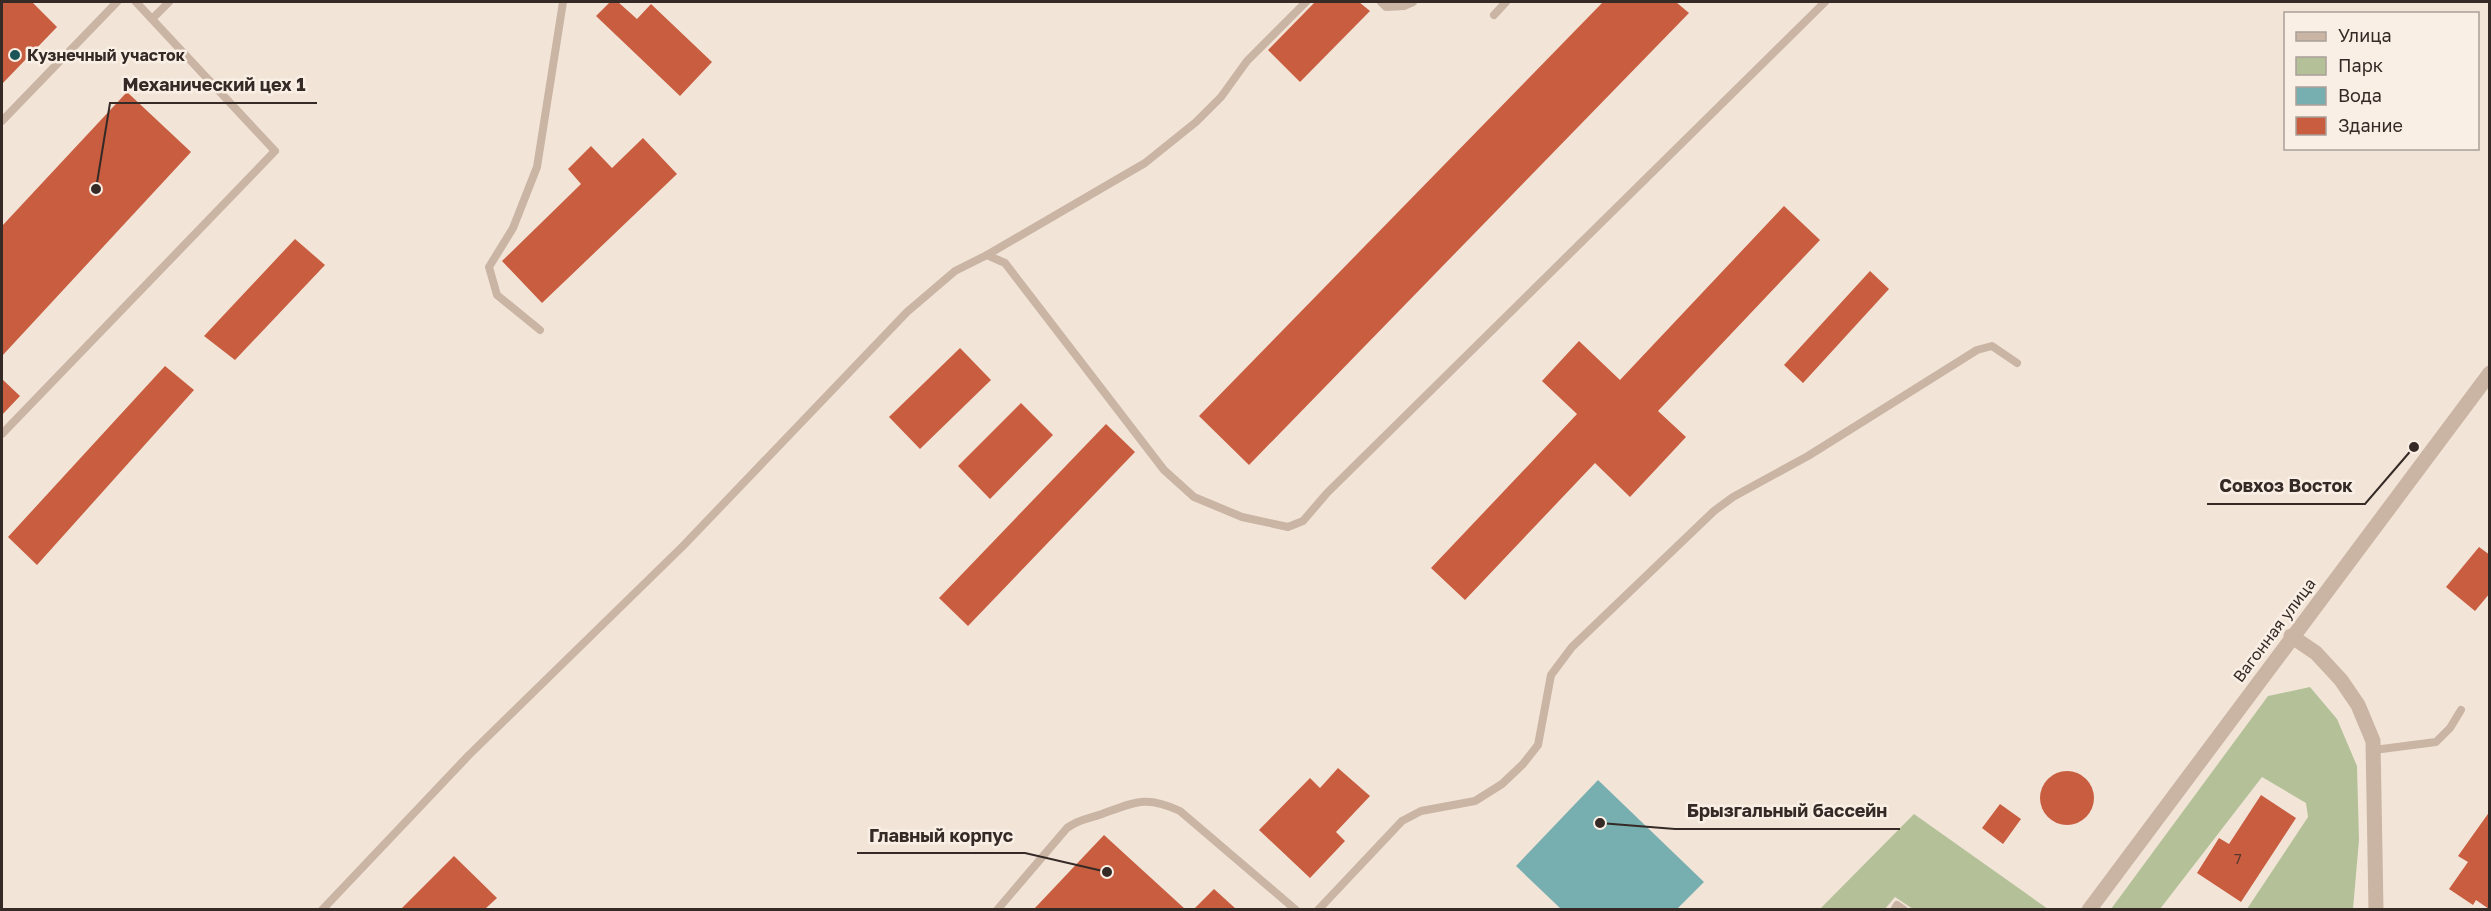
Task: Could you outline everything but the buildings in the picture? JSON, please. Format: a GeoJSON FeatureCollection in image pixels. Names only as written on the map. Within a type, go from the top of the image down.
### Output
{"type":"FeatureCollection","features":[{"type":"Feature","properties":{"kind":"street","name":"Вагонная улица"},"geometry":{"type":"LineString","coordinates":[[2089,909],[2490,373]]}},
{"type":"Feature","properties":{"kind":"street"},"geometry":{"type":"LineString","coordinates":[[2291,636],[2316,653],[2341,680],[2358,705],[2373,741],[2376,909]]}},
{"type":"Feature","properties":{"kind":"lane"},"geometry":{"type":"LineString","coordinates":[[2,121],[117,2]]}},
{"type":"Feature","properties":{"kind":"lane"},"geometry":{"type":"LineString","coordinates":[[2,434],[275,151],[136,2]]}},
{"type":"Feature","properties":{"kind":"lane"},"geometry":{"type":"LineString","coordinates":[[152,19],[169,2]]}},
{"type":"Feature","properties":{"kind":"lane"},"geometry":{"type":"LineString","coordinates":[[540,330],[497,295],[489,267],[513,228],[537,167],[563,2]]}},
{"type":"Feature","properties":{"kind":"lane"},"geometry":{"type":"LineString","coordinates":[[322,909],[469,755],[683,546],[907,312],[955,272],[1144,163],[1196,122],[1221,97],[1247,62],[1306,2]]}},
{"type":"Feature","properties":{"kind":"lane"},"geometry":{"type":"LineString","coordinates":[[1381,2],[1386,7],[1404,6],[1413,2]]}},
{"type":"Feature","properties":{"kind":"lane"},"geometry":{"type":"LineString","coordinates":[[1494,15],[1506,2]]}},
{"type":"Feature","properties":{"kind":"lane"},"geometry":{"type":"LineString","coordinates":[[987,255],[1005,263],[1025,286],[1164,470],[1194,497],[1242,517],[1288,527],[1303,521],[1327,493],[1825,2]]}},
{"type":"Feature","properties":{"kind":"lane"},"geometry":{"type":"LineString","coordinates":[[1318,909],[1402,821],[1421,811],[1475,801],[1502,784],[1523,764],[1538,745],[1551,675],[1562,659],[1714,511],[1733,497],[1808,456],[1977,350],[1992,346],[2017,363]]}},
{"type":"Feature","properties":{"kind":"lane"},"geometry":{"type":"LineString","coordinates":[[2374,750],[2436,742],[2450,728],[2461,710]]}},
{"type":"Feature","properties":{"kind":"lane"},"geometry":{"type":"LineString","coordinates":[[997,909],[1067,828],[1080,818],[1098,815],[1129,803],[1148,800],[1163,803],[1180,811],[1296,909]]}},
{"type":"Feature","properties":{"kind":"lane"},"geometry":{"type":"LineString","coordinates":[[1894,909],[1897,905],[1904,909]]}},
{"type":"Feature","properties":{"kind":"green space"},"geometry":{"type":"Polygon","coordinates":[[[2310,687],[2337,719],[2357,766],[2359,840],[2353,909],[2247,909],[2308,817],[2306,803],[2262,777],[2160,909],[2111,909],[2268,696],[2310,687]]]}},
{"type":"Feature","properties":{"kind":"green space"},"geometry":{"type":"Polygon","coordinates":[[[1914,814],[2048,909],[1913,909],[1895,897],[1885,909],[1820,909],[1914,814]]]}},
{"type":"Feature","properties":{"kind":"water"},"geometry":{"type":"Polygon","coordinates":[[[1598,780],[1704,882],[1677,909],[1561,909],[1516,866],[1598,780]]]}},
{"type":"Feature","properties":{"kind":"place","name":"Кузнечный участок"},"geometry":{"type":"Point","coordinates":[15,55]}},
{"type":"Feature","properties":{"kind":"place","name":"Механический цех 1"},"geometry":{"type":"Point","coordinates":[96,189]}},
{"type":"Feature","properties":{"kind":"place","name":"Совхоз Восток"},"geometry":{"type":"Point","coordinates":[2414,447]}},
{"type":"Feature","properties":{"kind":"place","name":"Брызгальный бассейн"},"geometry":{"type":"Point","coordinates":[1600,823]}},
{"type":"Feature","properties":{"kind":"place","name":"Главный корпус"},"geometry":{"type":"Point","coordinates":[1107,872]}}]}
